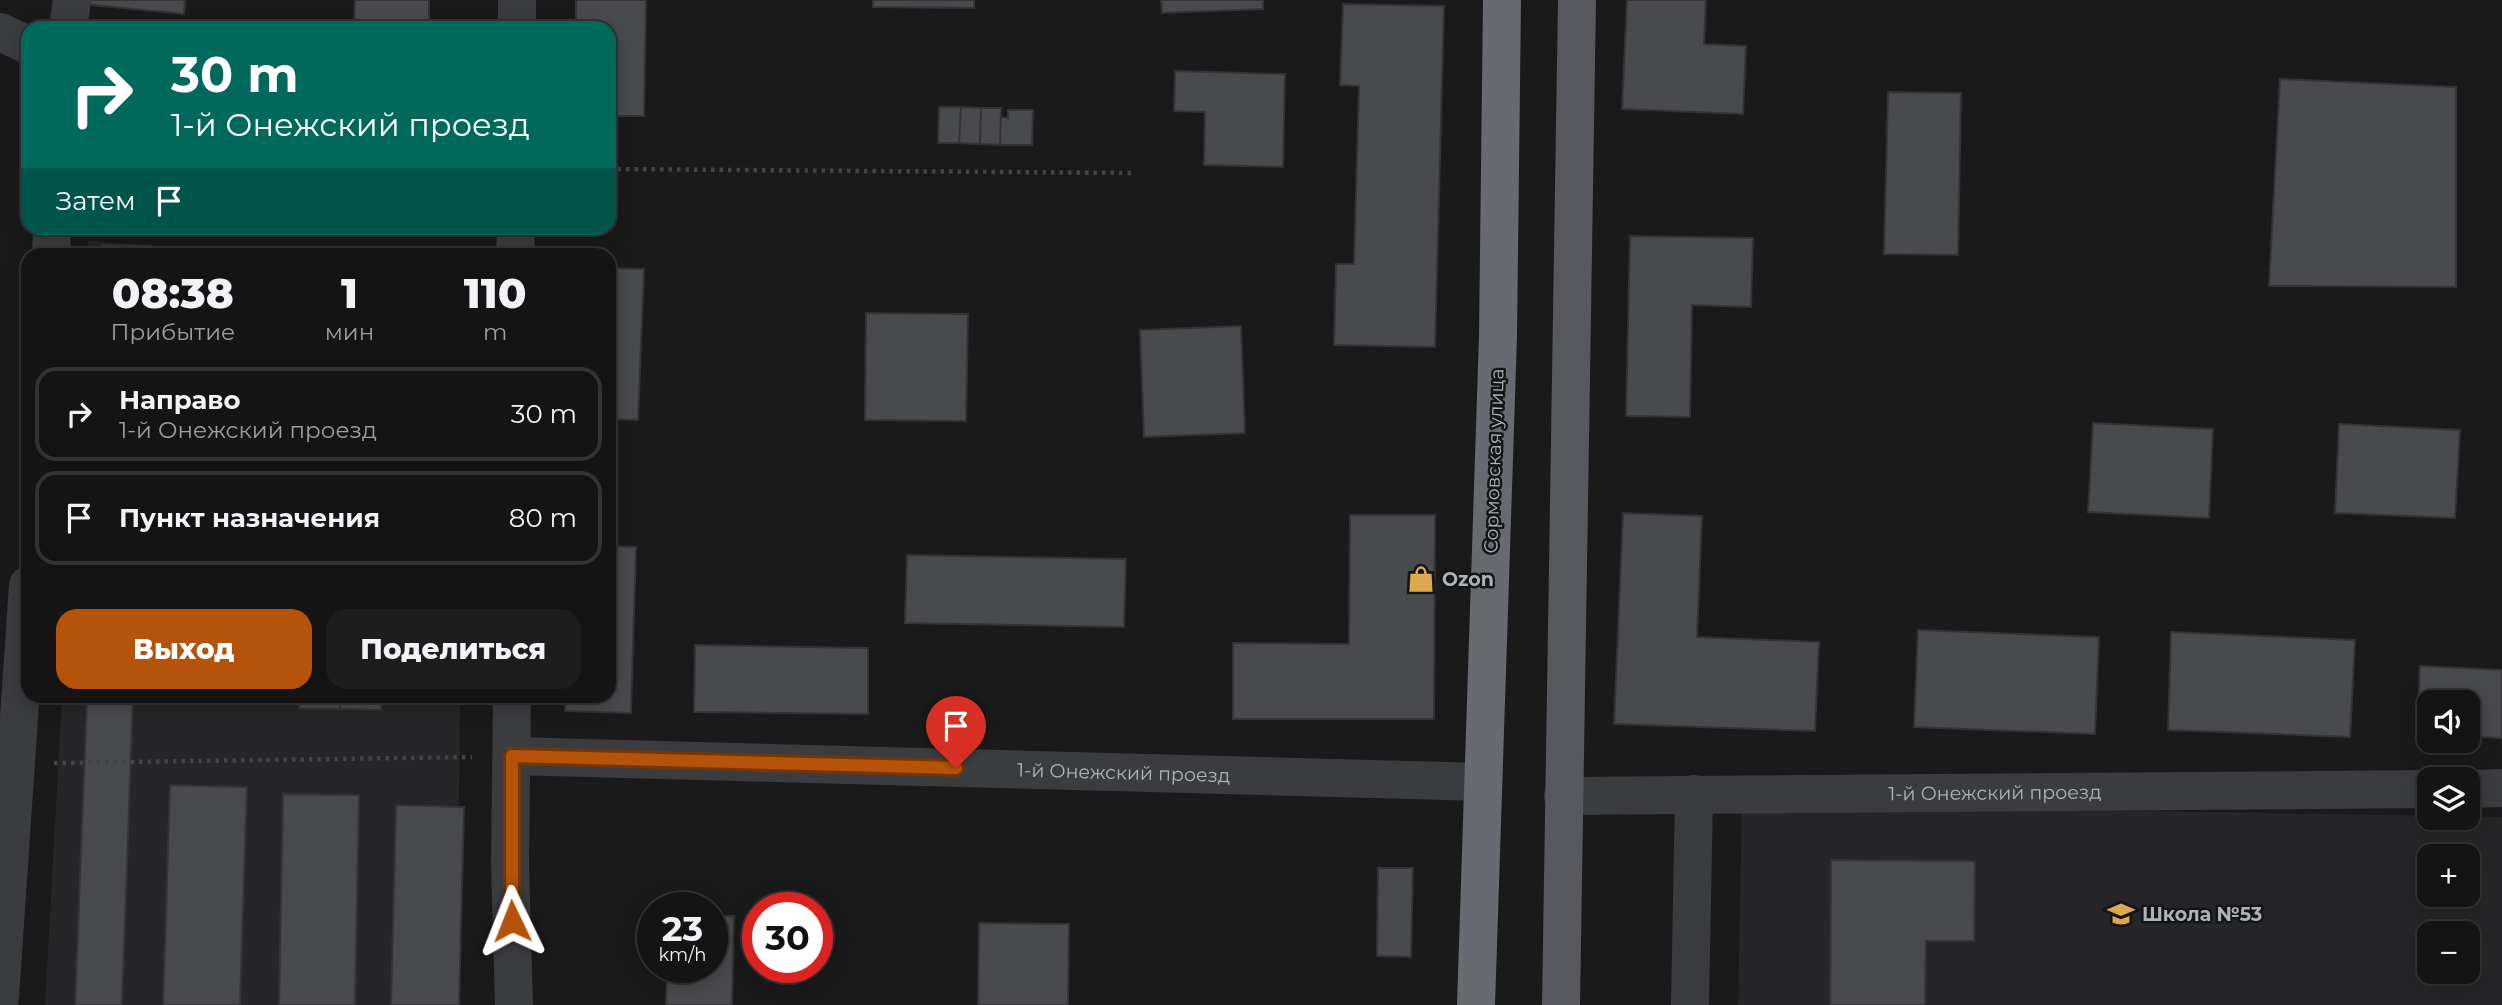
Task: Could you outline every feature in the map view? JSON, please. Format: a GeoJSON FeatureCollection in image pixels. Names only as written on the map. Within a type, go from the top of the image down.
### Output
{"type":"FeatureCollection","features":[{"type":"Feature","properties":{"kind":"highway","name":"Сормовская улица"},"geometry":{"type":"LineString","coordinates":[[1476,1005],[1498,336],[1502,0]]}},
{"type":"Feature","properties":{"kind":"main road"},"geometry":{"type":"LineString","coordinates":[[1561,1005],[1577,0]]}},
{"type":"Feature","properties":{"kind":"street"},"geometry":{"type":"LineString","coordinates":[[69,21],[72,0]]}},
{"type":"Feature","properties":{"kind":"street"},"geometry":{"type":"LineString","coordinates":[[517,0],[517,21]]}},
{"type":"Feature","properties":{"kind":"street"},"geometry":{"type":"LineString","coordinates":[[0,32],[21,42]]}},
{"type":"Feature","properties":{"kind":"street"},"geometry":{"type":"LineString","coordinates":[[0,997],[21,689]]}},
{"type":"Feature","properties":{"kind":"street"},"geometry":{"type":"LineString","coordinates":[[512,703],[510,865],[514,1005]]}},
{"type":"Feature","properties":{"kind":"street","name":"1-й Онежский проезд"},"geometry":{"type":"LineString","coordinates":[[512,756],[1483,782]]}},
{"type":"Feature","properties":{"kind":"street"},"geometry":{"type":"LineString","coordinates":[[2480,789],[2502,788]]}},
{"type":"Feature","properties":{"kind":"street","name":"1-й Онежский проезд"},"geometry":{"type":"LineString","coordinates":[[1563,796],[2417,789]]}},
{"type":"Feature","properties":{"kind":"street"},"geometry":{"type":"LineString","coordinates":[[1690,1005],[1694,793]]}},
{"type":"Feature","properties":{"kind":"path"},"geometry":{"type":"LineString","coordinates":[[616,169],[1135,173]]}},
{"type":"Feature","properties":{"kind":"path"},"geometry":{"type":"LineString","coordinates":[[16,764],[512,756]]}},
{"type":"Feature","properties":{"kind":"shaded area"},"geometry":{"type":"Polygon","coordinates":[[[88,241],[184,248],[88,248],[88,241]]]}},
{"type":"Feature","properties":{"kind":"shaded area"},"geometry":{"type":"Polygon","coordinates":[[[62,703],[460,703],[457,1005],[45,1005],[62,703]]]}},
{"type":"Feature","properties":{"kind":"shaded area","name":"Школа №53"},"geometry":{"type":"Polygon","coordinates":[[[1742,804],[2417,816],[2417,830],[2480,830],[2480,817],[2502,817],[2502,1005],[1738,1005],[1742,804]]]}},
{"type":"Feature","properties":{"kind":"building"},"geometry":{"type":"Polygon","coordinates":[[[84,0],[185,0],[184,14],[83,4],[84,0]]]}},
{"type":"Feature","properties":{"kind":"building"},"geometry":{"type":"Polygon","coordinates":[[[355,0],[429,0],[429,21],[354,21],[355,0]]]}},
{"type":"Feature","properties":{"kind":"building"},"geometry":{"type":"Polygon","coordinates":[[[576,0],[646,0],[644,116],[616,116],[616,21],[576,21],[576,0]]]}},
{"type":"Feature","properties":{"kind":"building"},"geometry":{"type":"Polygon","coordinates":[[[873,0],[974,0],[974,8],[873,7],[873,0]]]}},
{"type":"Feature","properties":{"kind":"building"},"geometry":{"type":"Polygon","coordinates":[[[1161,0],[1263,0],[1263,9],[1162,13],[1161,0]]]}},
{"type":"Feature","properties":{"kind":"building"},"geometry":{"type":"Polygon","coordinates":[[[1627,0],[1706,0],[1704,44],[1746,46],[1743,114],[1622,109],[1627,0]]]}},
{"type":"Feature","properties":{"kind":"building"},"geometry":{"type":"Polygon","coordinates":[[[1343,4],[1444,6],[1435,347],[1334,345],[1336,264],[1354,264],[1359,86],[1340,85],[1343,4]]]}},
{"type":"Feature","properties":{"kind":"building"},"geometry":{"type":"Polygon","coordinates":[[[1175,71],[1285,74],[1283,167],[1204,165],[1205,112],[1174,111],[1175,71]]]}},
{"type":"Feature","properties":{"kind":"building"},"geometry":{"type":"Polygon","coordinates":[[[2280,79],[2456,87],[2456,287],[2269,286],[2280,79]]]}},
{"type":"Feature","properties":{"kind":"building"},"geometry":{"type":"Polygon","coordinates":[[[1888,92],[1961,93],[1958,255],[1884,254],[1888,92]]]}},
{"type":"Feature","properties":{"kind":"building"},"geometry":{"type":"Polygon","coordinates":[[[939,107],[961,107],[959,143],[938,143],[939,107]]]}},
{"type":"Feature","properties":{"kind":"building"},"geometry":{"type":"Polygon","coordinates":[[[961,107],[981,108],[980,144],[959,143],[961,107]]]}},
{"type":"Feature","properties":{"kind":"building"},"geometry":{"type":"Polygon","coordinates":[[[981,108],[1001,108],[1000,145],[980,144],[981,108]]]}},
{"type":"Feature","properties":{"kind":"building"},"geometry":{"type":"Polygon","coordinates":[[[1008,110],[1033,110],[1032,145],[1000,145],[1001,117],[1008,118],[1008,110]]]}},
{"type":"Feature","properties":{"kind":"building"},"geometry":{"type":"Polygon","coordinates":[[[1630,236],[1753,238],[1751,307],[1692,305],[1690,417],[1626,416],[1630,236]]]}},
{"type":"Feature","properties":{"kind":"building"},"geometry":{"type":"Polygon","coordinates":[[[103,245],[150,246],[150,248],[103,248],[103,245]]]}},
{"type":"Feature","properties":{"kind":"building"},"geometry":{"type":"Polygon","coordinates":[[[616,268],[644,269],[638,420],[616,419],[616,268]]]}},
{"type":"Feature","properties":{"kind":"building"},"geometry":{"type":"Polygon","coordinates":[[[866,313],[968,314],[966,421],[865,420],[866,313]]]}},
{"type":"Feature","properties":{"kind":"building"},"geometry":{"type":"Polygon","coordinates":[[[1241,326],[1245,433],[1144,437],[1140,330],[1241,326]]]}},
{"type":"Feature","properties":{"kind":"building"},"geometry":{"type":"Polygon","coordinates":[[[2093,423],[2213,429],[2209,518],[2088,512],[2093,423]]]}},
{"type":"Feature","properties":{"kind":"building"},"geometry":{"type":"Polygon","coordinates":[[[2339,424],[2460,430],[2455,518],[2335,513],[2339,424]]]}},
{"type":"Feature","properties":{"kind":"building"},"geometry":{"type":"Polygon","coordinates":[[[1623,513],[1702,516],[1697,637],[1819,642],[1815,731],[1614,724],[1623,513]]]}},
{"type":"Feature","properties":{"kind":"building"},"geometry":{"type":"Polygon","coordinates":[[[1350,515],[1435,515],[1434,719],[1233,719],[1233,643],[1349,644],[1350,515]]]}},
{"type":"Feature","properties":{"kind":"building"},"geometry":{"type":"Polygon","coordinates":[[[616,546],[636,547],[631,713],[565,711],[566,703],[616,703],[616,546]]]}},
{"type":"Feature","properties":{"kind":"building"},"geometry":{"type":"Polygon","coordinates":[[[907,555],[1126,559],[1124,627],[905,623],[907,555]]]}},
{"type":"Feature","properties":{"kind":"building"},"geometry":{"type":"Polygon","coordinates":[[[1918,630],[2099,637],[2095,734],[1914,727],[1918,630]]]}},
{"type":"Feature","properties":{"kind":"building"},"geometry":{"type":"Polygon","coordinates":[[[2171,632],[2355,640],[2350,737],[2168,730],[2171,632]]]}},
{"type":"Feature","properties":{"kind":"building"},"geometry":{"type":"Polygon","coordinates":[[[695,645],[868,648],[868,714],[694,712],[695,645]]]}},
{"type":"Feature","properties":{"kind":"building"},"geometry":{"type":"Polygon","coordinates":[[[2420,666],[2502,670],[2502,738],[2480,737],[2480,690],[2419,690],[2420,666]]]}},
{"type":"Feature","properties":{"kind":"building"},"geometry":{"type":"Polygon","coordinates":[[[87,703],[133,703],[122,1005],[75,1005],[87,703]]]}},
{"type":"Feature","properties":{"kind":"building"},"geometry":{"type":"Polygon","coordinates":[[[299,703],[340,703],[340,709],[299,709],[299,703]]]}},
{"type":"Feature","properties":{"kind":"building"},"geometry":{"type":"Polygon","coordinates":[[[340,703],[381,703],[381,710],[340,709],[340,703]]]}},
{"type":"Feature","properties":{"kind":"building"},"geometry":{"type":"Polygon","coordinates":[[[170,785],[247,787],[240,1005],[163,1005],[170,785]]]}},
{"type":"Feature","properties":{"kind":"building"},"geometry":{"type":"Polygon","coordinates":[[[283,794],[359,795],[355,1005],[279,1005],[283,794]]]}},
{"type":"Feature","properties":{"kind":"building"},"geometry":{"type":"Polygon","coordinates":[[[396,805],[464,807],[459,1005],[391,1005],[396,805]]]}},
{"type":"Feature","properties":{"kind":"building"},"geometry":{"type":"Polygon","coordinates":[[[1831,860],[1975,861],[1974,941],[1926,941],[1925,1005],[1830,1005],[1831,860]]]}},
{"type":"Feature","properties":{"kind":"building"},"geometry":{"type":"Polygon","coordinates":[[[1378,868],[1413,868],[1411,957],[1377,956],[1378,868]]]}},
{"type":"Feature","properties":{"kind":"building"},"geometry":{"type":"Polygon","coordinates":[[[728,916],[734,916],[732,1005],[666,1005],[667,983],[728,983],[728,916]]]}},
{"type":"Feature","properties":{"kind":"building"},"geometry":{"type":"Polygon","coordinates":[[[979,923],[1069,924],[1068,1005],[978,1005],[979,923]]]}},
{"type":"Feature","properties":{"kind":"place","name":"Ozon"},"geometry":{"type":"Point","coordinates":[1421,579]}},
{"type":"Feature","properties":{"kind":"place","name":"Школа №53"},"geometry":{"type":"Point","coordinates":[2121,914]}},
{"type":"Feature","properties":{"kind":"route"},"geometry":{"type":"LineString","coordinates":[[512,921],[512,756],[956,768]]}}]}
